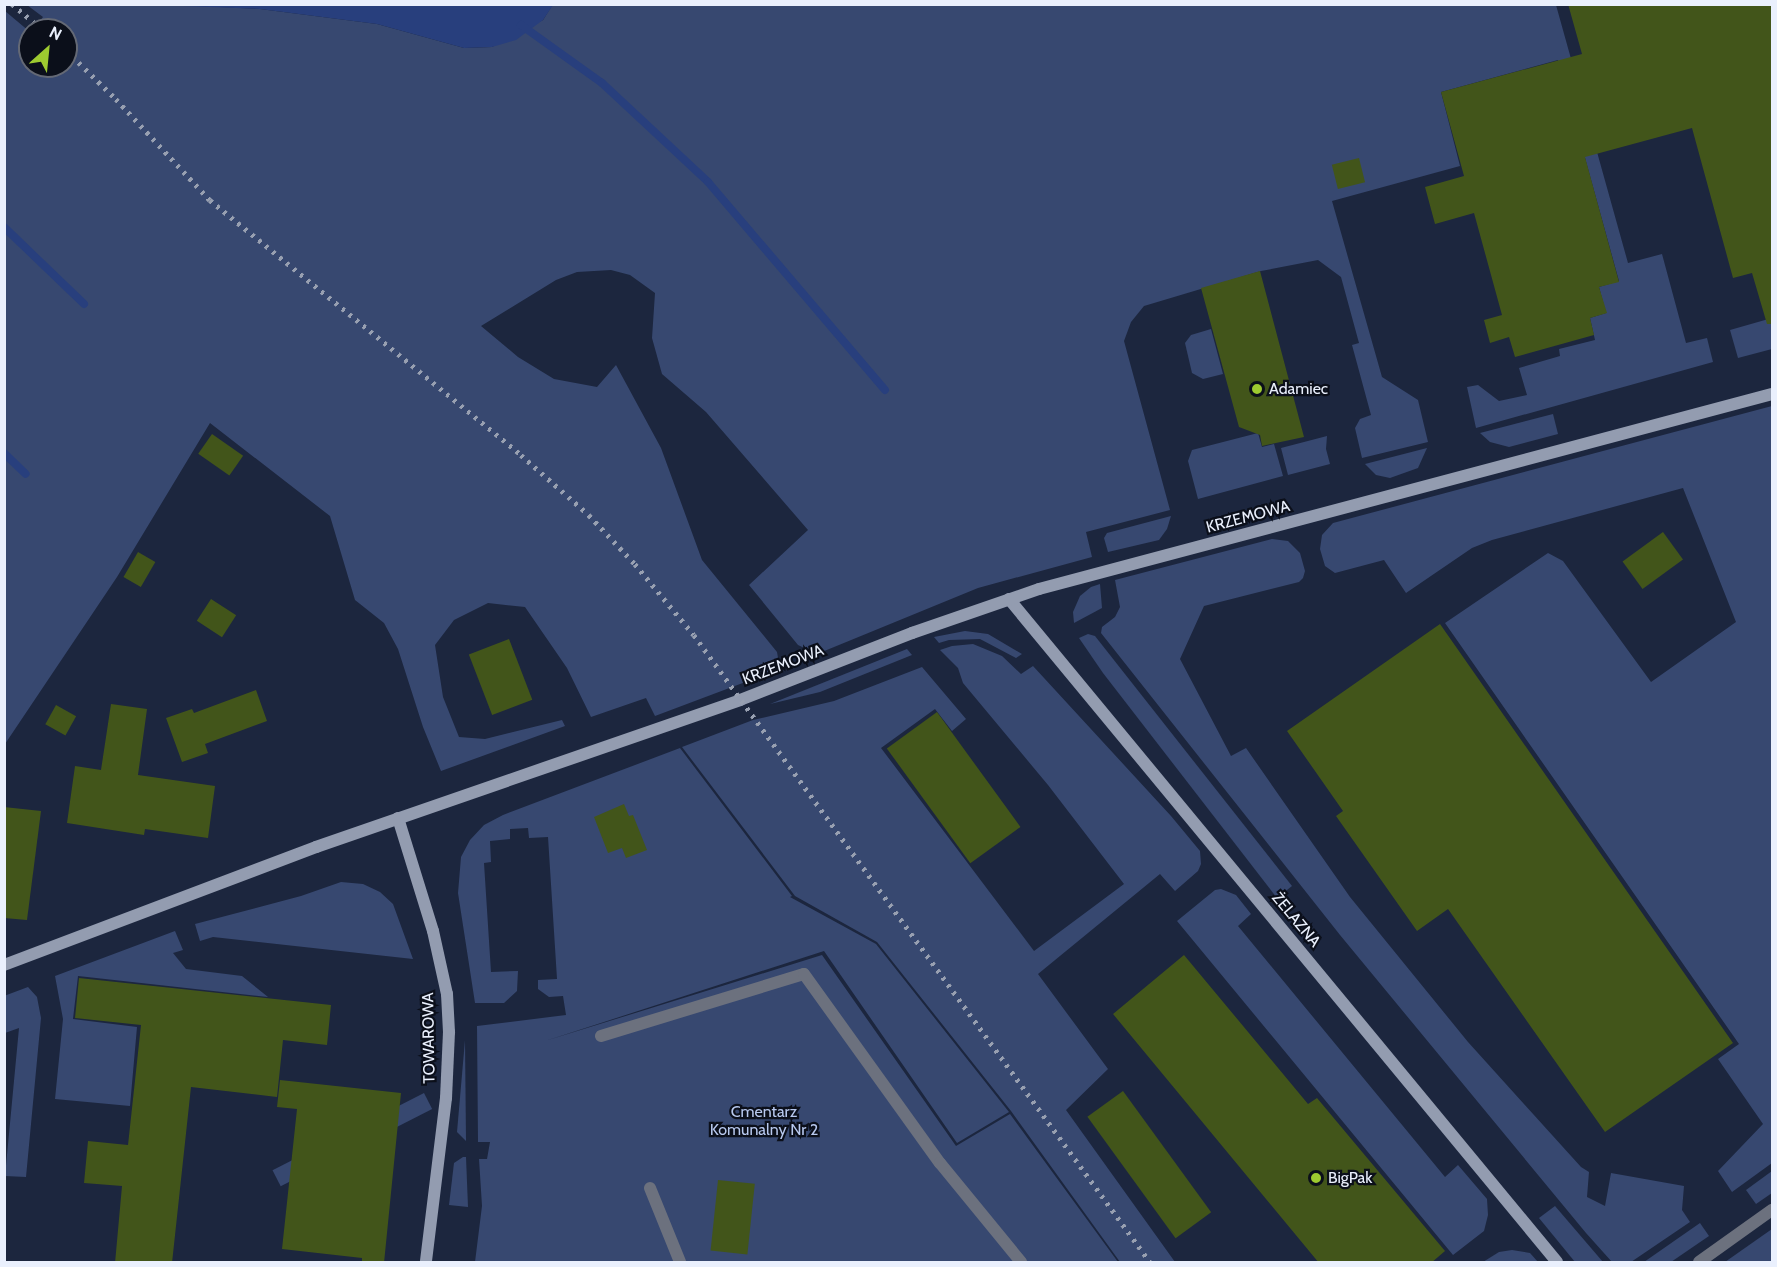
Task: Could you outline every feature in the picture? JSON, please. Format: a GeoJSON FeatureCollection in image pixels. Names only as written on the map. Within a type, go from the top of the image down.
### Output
{"type":"FeatureCollection","features":[{"type":"Feature","properties":{"kind":"street","name":"KRZEMOWA"},"geometry":{"type":"LineString","coordinates":[[398,818],[740,699],[1009,599],[1773,394]]}},
{"type":"Feature","properties":{"kind":"street","name":"ŻELAZNA"},"geometry":{"type":"LineString","coordinates":[[1009,599],[1557,1263]]}},
{"type":"Feature","properties":{"kind":"street"},"geometry":{"type":"LineString","coordinates":[[4,965],[398,818]]}},
{"type":"Feature","properties":{"kind":"street","name":"TOWAROWA"},"geometry":{"type":"LineString","coordinates":[[398,818],[433,931],[447,1006],[446,1098],[426,1263]]}},
{"type":"Feature","properties":{"kind":"street"},"geometry":{"type":"LineString","coordinates":[[601,1036],[804,974],[940,1163],[1021,1263]]}},
{"type":"Feature","properties":{"kind":"street"},"geometry":{"type":"LineString","coordinates":[[650,1188],[680,1263]]}},
{"type":"Feature","properties":{"kind":"street"},"geometry":{"type":"LineString","coordinates":[[1699,1263],[1773,1210]]}},
{"type":"Feature","properties":{"kind":"green space"},"geometry":{"type":"Polygon","coordinates":[[[157,4],[260,9],[377,24],[464,48],[492,47],[543,20],[553,4],[1556,5],[1628,263],[1662,254],[1686,343],[1707,338],[1713,362],[1476,428],[1467,387],[1478,385],[1499,401],[1527,395],[1519,368],[1560,356],[1559,349],[1595,340],[1590,318],[1606,313],[1599,287],[1619,281],[1558,60],[1441,92],[1460,166],[1332,201],[1382,377],[1418,400],[1428,442],[1362,458],[1355,428],[1360,419],[1371,415],[1352,345],[1359,343],[1341,277],[1318,260],[1261,271],[1144,306],[1131,322],[1124,341],[1170,510],[1086,532],[1092,557],[978,588],[817,654],[798,645],[749,585],[808,530],[706,412],[662,374],[652,338],[655,293],[630,275],[611,270],[577,272],[556,280],[481,326],[518,357],[554,379],[597,387],[616,365],[661,448],[702,560],[777,652],[780,669],[655,716],[646,698],[591,717],[567,668],[525,607],[488,603],[454,620],[435,645],[443,697],[459,737],[485,739],[562,720],[565,726],[441,771],[423,727],[398,649],[384,623],[355,600],[330,516],[210,423],[117,577],[5,744],[5,11],[18,22],[18,78],[78,78],[78,18],[42,18],[27,5],[157,4]]]}},
{"type":"Feature","properties":{"kind":"green space"},"geometry":{"type":"Polygon","coordinates":[[[1772,318],[1772,349],[1738,358],[1730,330],[1772,318]]]}},
{"type":"Feature","properties":{"kind":"green space"},"geometry":{"type":"Polygon","coordinates":[[[1211,329],[1223,374],[1203,379],[1192,373],[1185,343],[1191,335],[1211,329]]]}},
{"type":"Feature","properties":{"kind":"green space"},"geometry":{"type":"Polygon","coordinates":[[[1772,406],[1772,1163],[1732,1192],[1718,1171],[1763,1124],[1718,1059],[1739,1044],[1445,623],[1548,553],[1563,561],[1651,682],[1736,622],[1683,488],[1492,540],[1472,548],[1406,593],[1384,560],[1335,573],[1325,566],[1320,549],[1322,535],[1333,523],[1772,406]]]}},
{"type":"Feature","properties":{"kind":"green space"},"geometry":{"type":"Polygon","coordinates":[[[1553,414],[1558,434],[1509,447],[1490,442],[1480,433],[1553,414]]]}},
{"type":"Feature","properties":{"kind":"green space"},"geometry":{"type":"Polygon","coordinates":[[[1258,433],[1262,447],[1274,444],[1283,476],[1198,499],[1188,461],[1192,450],[1258,433]]]}},
{"type":"Feature","properties":{"kind":"green space"},"geometry":{"type":"Polygon","coordinates":[[[1327,436],[1326,449],[1330,464],[1288,475],[1281,448],[1327,436]]]}},
{"type":"Feature","properties":{"kind":"green space"},"geometry":{"type":"Polygon","coordinates":[[[1427,448],[1418,468],[1390,478],[1376,475],[1365,464],[1427,448]]]}},
{"type":"Feature","properties":{"kind":"green space"},"geometry":{"type":"Polygon","coordinates":[[[1171,516],[1167,529],[1159,540],[1108,552],[1104,538],[1107,533],[1171,516]]]}},
{"type":"Feature","properties":{"kind":"green space"},"geometry":{"type":"Polygon","coordinates":[[[1272,539],[1288,541],[1300,553],[1305,571],[1303,578],[1299,582],[1204,606],[1180,659],[1231,756],[1246,748],[1350,897],[1468,1042],[1581,1167],[1589,1172],[1587,1197],[1605,1206],[1611,1173],[1684,1186],[1682,1210],[1690,1222],[1631,1262],[1612,1262],[1586,1233],[1340,935],[1101,633],[1102,627],[1115,617],[1120,607],[1115,580],[1272,539]]]}},
{"type":"Feature","properties":{"kind":"green space"},"geometry":{"type":"Polygon","coordinates":[[[1100,584],[1102,608],[1074,623],[1073,612],[1080,596],[1091,587],[1100,584]]]}},
{"type":"Feature","properties":{"kind":"green space"},"geometry":{"type":"Polygon","coordinates":[[[965,631],[988,634],[1022,654],[1016,658],[980,639],[949,640],[939,643],[934,637],[965,631]]]}},
{"type":"Feature","properties":{"kind":"green space"},"geometry":{"type":"Polygon","coordinates":[[[1088,634],[1095,636],[1292,886],[1277,898],[1103,673],[1079,638],[1088,634]]]}},
{"type":"Feature","properties":{"kind":"green space"},"geometry":{"type":"Polygon","coordinates":[[[973,644],[1002,656],[1021,674],[1033,666],[1171,816],[1200,851],[1201,864],[1198,871],[1175,891],[1160,874],[1038,974],[1108,1069],[1066,1110],[1175,1262],[1120,1262],[1011,1111],[877,942],[795,896],[682,747],[753,720],[834,701],[922,667],[966,719],[952,731],[935,709],[881,748],[1034,951],[1124,884],[1048,785],[963,683],[958,668],[940,650],[973,644]]]}},
{"type":"Feature","properties":{"kind":"green space"},"geometry":{"type":"Polygon","coordinates":[[[907,649],[912,655],[820,692],[770,704],[907,649]]]}},
{"type":"Feature","properties":{"kind":"green space","name":"Cmentarz Komunalny Nr 2"},"geometry":{"type":"Polygon","coordinates":[[[680,748],[792,896],[790,897],[876,944],[1009,1112],[957,1143],[824,951],[545,1041],[822,955],[956,1146],[1010,1114],[1118,1262],[475,1262],[482,1206],[479,1159],[487,1159],[490,1142],[478,1142],[477,1026],[566,1015],[563,996],[549,997],[538,989],[538,980],[557,979],[548,837],[529,838],[528,828],[510,829],[510,839],[490,841],[491,862],[484,863],[491,972],[518,971],[517,991],[504,1003],[475,1003],[458,893],[461,857],[470,840],[484,825],[503,815],[680,748]]]}},
{"type":"Feature","properties":{"kind":"green space"},"geometry":{"type":"Polygon","coordinates":[[[341,882],[363,884],[380,892],[393,904],[413,959],[213,937],[200,941],[195,924],[301,896],[341,882]]]}},
{"type":"Feature","properties":{"kind":"green space"},"geometry":{"type":"Polygon","coordinates":[[[1221,889],[1236,895],[1251,914],[1238,926],[1445,1177],[1458,1165],[1487,1199],[1488,1215],[1484,1231],[1453,1255],[1177,921],[1215,890],[1221,889]]]}},
{"type":"Feature","properties":{"kind":"green space"},"geometry":{"type":"Polygon","coordinates":[[[175,931],[183,950],[173,953],[186,969],[242,976],[268,997],[78,976],[73,1019],[137,1027],[130,1106],[55,1099],[63,1019],[55,976],[175,931]]]}},
{"type":"Feature","properties":{"kind":"green space"},"geometry":{"type":"Polygon","coordinates":[[[28,987],[37,997],[41,1018],[26,1177],[5,1176],[19,1028],[5,1033],[4,996],[28,987]]]}},
{"type":"Feature","properties":{"kind":"green space"},"geometry":{"type":"Polygon","coordinates":[[[465,1040],[466,1141],[457,1132],[465,1040]]]}},
{"type":"Feature","properties":{"kind":"green space"},"geometry":{"type":"Polygon","coordinates":[[[424,1093],[432,1109],[281,1186],[273,1170],[424,1093]]]}},
{"type":"Feature","properties":{"kind":"green space"},"geometry":{"type":"Polygon","coordinates":[[[466,1157],[468,1207],[449,1205],[454,1163],[466,1157]]]}},
{"type":"Feature","properties":{"kind":"green space"},"geometry":{"type":"Polygon","coordinates":[[[1772,1171],[1772,1193],[1756,1204],[1746,1190],[1772,1171]]]}},
{"type":"Feature","properties":{"kind":"green space"},"geometry":{"type":"Polygon","coordinates":[[[1555,1206],[1603,1262],[1575,1262],[1539,1218],[1555,1206]]]}},
{"type":"Feature","properties":{"kind":"green space"},"geometry":{"type":"Polygon","coordinates":[[[1700,1223],[1709,1236],[1671,1262],[1644,1262],[1700,1223]]]}},
{"type":"Feature","properties":{"kind":"green space"},"geometry":{"type":"Polygon","coordinates":[[[1772,1229],[1772,1262],[1725,1262],[1772,1229]]]}},
{"type":"Feature","properties":{"kind":"green space"},"geometry":{"type":"Polygon","coordinates":[[[1512,1250],[1530,1253],[1538,1262],[1483,1262],[1499,1252],[1512,1250]]]}},
{"type":"Feature","properties":{"kind":"shaded area"},"geometry":{"type":"Polygon","coordinates":[[[553,4],[543,20],[516,40],[492,47],[464,48],[377,24],[260,9],[157,5],[553,4]]]}},
{"type":"Feature","properties":{"kind":"building"},"geometry":{"type":"Polygon","coordinates":[[[1568,4],[1773,4],[1773,324],[1767,324],[1752,273],[1733,278],[1692,128],[1585,157],[1619,282],[1599,287],[1607,313],[1590,318],[1594,335],[1515,357],[1509,337],[1490,343],[1484,320],[1502,315],[1474,213],[1435,224],[1425,187],[1464,176],[1441,92],[1582,54],[1568,4]]]}},
{"type":"Feature","properties":{"kind":"building"},"geometry":{"type":"Polygon","coordinates":[[[1359,158],[1365,182],[1338,189],[1332,165],[1359,158]]]}},
{"type":"Feature","properties":{"kind":"building"},"geometry":{"type":"Polygon","coordinates":[[[1260,271],[1304,437],[1262,446],[1260,435],[1239,427],[1201,288],[1260,271]]]}},
{"type":"Feature","properties":{"kind":"building"},"geometry":{"type":"Polygon","coordinates":[[[212,434],[243,456],[229,475],[198,454],[212,434]]]}},
{"type":"Feature","properties":{"kind":"building"},"geometry":{"type":"Polygon","coordinates":[[[1663,532],[1683,560],[1643,589],[1623,561],[1663,532]]]}},
{"type":"Feature","properties":{"kind":"building"},"geometry":{"type":"Polygon","coordinates":[[[138,552],[155,562],[141,587],[124,577],[138,552]]]}},
{"type":"Feature","properties":{"kind":"building"},"geometry":{"type":"Polygon","coordinates":[[[211,599],[236,615],[222,637],[197,621],[211,599]]]}},
{"type":"Feature","properties":{"kind":"building"},"geometry":{"type":"Polygon","coordinates":[[[1440,624],[1733,1043],[1605,1132],[1448,909],[1417,931],[1336,816],[1343,811],[1287,731],[1440,624]]]}},
{"type":"Feature","properties":{"kind":"building"},"geometry":{"type":"Polygon","coordinates":[[[509,639],[532,700],[492,715],[469,654],[509,639]]]}},
{"type":"Feature","properties":{"kind":"building"},"geometry":{"type":"Polygon","coordinates":[[[256,690],[267,721],[205,744],[208,753],[182,762],[166,718],[192,709],[194,713],[256,690]]]}},
{"type":"Feature","properties":{"kind":"building"},"geometry":{"type":"Polygon","coordinates":[[[111,704],[147,709],[138,775],[215,786],[208,838],[145,829],[144,835],[67,823],[75,766],[101,770],[111,704]]]}},
{"type":"Feature","properties":{"kind":"building"},"geometry":{"type":"Polygon","coordinates":[[[56,705],[76,716],[65,735],[45,724],[56,705]]]}},
{"type":"Feature","properties":{"kind":"building"},"geometry":{"type":"Polygon","coordinates":[[[937,712],[1020,827],[970,863],[887,748],[937,712]]]}},
{"type":"Feature","properties":{"kind":"building"},"geometry":{"type":"Polygon","coordinates":[[[624,804],[629,816],[633,815],[647,850],[626,858],[622,848],[608,853],[594,817],[624,804]]]}},
{"type":"Feature","properties":{"kind":"building"},"geometry":{"type":"Polygon","coordinates":[[[4,807],[41,811],[27,920],[4,918],[4,807]]]}},
{"type":"Feature","properties":{"kind":"building","name":"BigPak"},"geometry":{"type":"Polygon","coordinates":[[[1184,955],[1308,1104],[1317,1098],[1445,1251],[1431,1263],[1319,1263],[1113,1014],[1184,955]]]}},
{"type":"Feature","properties":{"kind":"building"},"geometry":{"type":"Polygon","coordinates":[[[79,978],[331,1005],[327,1045],[283,1040],[277,1097],[191,1087],[172,1263],[115,1263],[122,1186],[84,1183],[88,1141],[128,1145],[141,1025],[75,1018],[79,978]]]}},
{"type":"Feature","properties":{"kind":"building"},"geometry":{"type":"Polygon","coordinates":[[[280,1080],[401,1093],[384,1263],[362,1263],[362,1258],[282,1249],[297,1109],[277,1107],[280,1080]]]}},
{"type":"Feature","properties":{"kind":"building"},"geometry":{"type":"Polygon","coordinates":[[[1123,1091],[1211,1212],[1176,1238],[1087,1117],[1123,1091]]]}},
{"type":"Feature","properties":{"kind":"building"},"geometry":{"type":"Polygon","coordinates":[[[718,1180],[755,1184],[747,1254],[711,1251],[718,1180]]]}},
{"type":"Feature","properties":{"kind":"waterway"},"geometry":{"type":"LineString","coordinates":[[521,25],[602,83],[708,182],[885,390]]}},
{"type":"Feature","properties":{"kind":"waterway"},"geometry":{"type":"LineString","coordinates":[[4,227],[84,304]]}},
{"type":"Feature","properties":{"kind":"waterway"},"geometry":{"type":"LineString","coordinates":[[4,453],[26,474]]}},
{"type":"Feature","properties":{"kind":"railway"},"geometry":{"type":"LineString","coordinates":[[12,4],[29,18]]}},
{"type":"Feature","properties":{"kind":"railway"},"geometry":{"type":"LineString","coordinates":[[78,62],[210,200],[521,455],[589,515],[635,564],[694,635],[1150,1262]]}},
{"type":"Feature","properties":{"kind":"place","name":"Adamiec"},"geometry":{"type":"Point","coordinates":[1257,389]}},
{"type":"Feature","properties":{"kind":"place","name":"BigPak"},"geometry":{"type":"Point","coordinates":[1316,1178]}}]}
